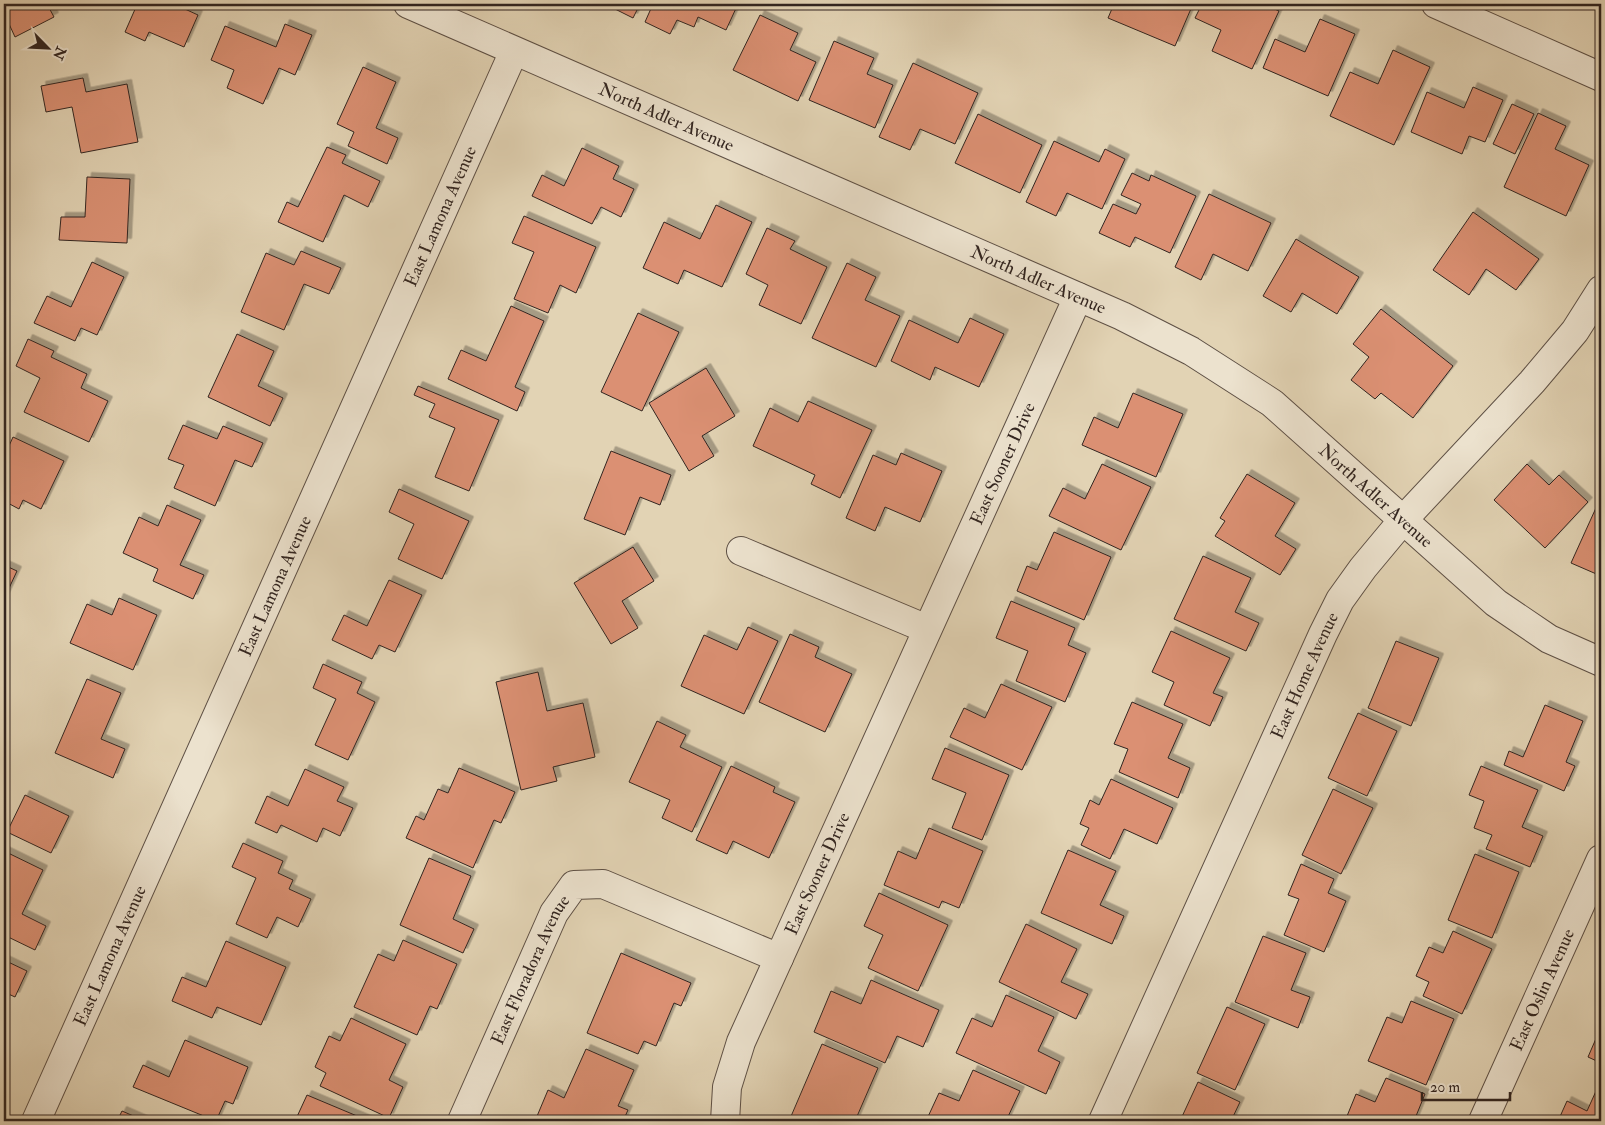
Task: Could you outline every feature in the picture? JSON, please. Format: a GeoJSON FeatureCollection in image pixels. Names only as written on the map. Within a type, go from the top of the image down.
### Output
{"type":"FeatureCollection","features":[{"type":"Feature","properties":{"kind":"street","name":"North Adler Avenue"},"geometry":{"type":"LineString","coordinates":[[408,4],[1122,316],[1191,351],[1272,403],[1496,604],[1549,639],[1601,662]]}},
{"type":"Feature","properties":{"kind":"street"},"geometry":{"type":"LineString","coordinates":[[1436,4],[1601,77]]}},
{"type":"Feature","properties":{"kind":"street","name":"East Lamona Avenue"},"geometry":{"type":"LineString","coordinates":[[36,1121],[514,51]]}},
{"type":"Feature","properties":{"kind":"street","name":"East Home Avenue"},"geometry":{"type":"LineString","coordinates":[[1103,1121],[1340,600],[1403,520],[1532,382],[1574,331],[1601,290]]}},
{"type":"Feature","properties":{"kind":"street","name":"East Sooner Drive"},"geometry":{"type":"LineString","coordinates":[[724,1121],[727,1087],[741,1042],[1078,297]]}},
{"type":"Feature","properties":{"kind":"street"},"geometry":{"type":"LineString","coordinates":[[741,551],[927,630]]}},
{"type":"Feature","properties":{"kind":"street","name":"East Oslin Avenue"},"geometry":{"type":"LineString","coordinates":[[1483,1121],[1601,859]]}},
{"type":"Feature","properties":{"kind":"street","name":"East Floradora Avenue"},"geometry":{"type":"LineString","coordinates":[[462,1121],[554,913],[574,885],[603,884],[779,958]]}},
{"type":"Feature","properties":{"kind":"building"},"geometry":{"type":"Polygon","coordinates":[[[21,4],[47,4],[54,17],[15,37],[4,13],[21,4]]]}},
{"type":"Feature","properties":{"kind":"building"},"geometry":{"type":"Polygon","coordinates":[[[129,4],[174,4],[198,15],[184,47],[149,32],[145,41],[125,32],[136,7],[129,4]]]}},
{"type":"Feature","properties":{"kind":"building"},"geometry":{"type":"Polygon","coordinates":[[[610,4],[640,4],[633,18],[609,6],[610,4]]]}},
{"type":"Feature","properties":{"kind":"building"},"geometry":{"type":"Polygon","coordinates":[[[653,4],[738,4],[726,30],[698,17],[694,27],[677,20],[670,34],[645,22],[653,4]]]}},
{"type":"Feature","properties":{"kind":"building"},"geometry":{"type":"Polygon","coordinates":[[[1114,4],[1193,4],[1175,46],[1108,18],[1114,4]]]}},
{"type":"Feature","properties":{"kind":"building"},"geometry":{"type":"Polygon","coordinates":[[[1202,4],[1264,4],[1279,11],[1252,69],[1212,51],[1221,30],[1195,18],[1202,4]]]}},
{"type":"Feature","properties":{"kind":"building"},"geometry":{"type":"Polygon","coordinates":[[[760,15],[798,33],[790,50],[816,62],[798,101],[733,70],[760,15]]]}},
{"type":"Feature","properties":{"kind":"building"},"geometry":{"type":"Polygon","coordinates":[[[1320,19],[1355,34],[1328,96],[1263,68],[1275,39],[1305,52],[1320,19]]]}},
{"type":"Feature","properties":{"kind":"building"},"geometry":{"type":"Polygon","coordinates":[[[285,24],[312,35],[295,75],[279,68],[263,104],[227,88],[234,70],[211,60],[225,26],[276,47],[285,24]]]}},
{"type":"Feature","properties":{"kind":"building"},"geometry":{"type":"Polygon","coordinates":[[[834,41],[874,58],[867,74],[893,85],[875,128],[809,100],[834,41]]]}},
{"type":"Feature","properties":{"kind":"building"},"geometry":{"type":"Polygon","coordinates":[[[1393,50],[1430,67],[1394,145],[1330,116],[1350,72],[1378,84],[1393,50]]]}},
{"type":"Feature","properties":{"kind":"building"},"geometry":{"type":"Polygon","coordinates":[[[913,63],[978,93],[955,144],[920,129],[910,150],[879,137],[913,63]]]}},
{"type":"Feature","properties":{"kind":"building"},"geometry":{"type":"Polygon","coordinates":[[[363,67],[396,82],[376,128],[398,138],[387,164],[348,146],[354,132],[337,124],[363,67]]]}},
{"type":"Feature","properties":{"kind":"building"},"geometry":{"type":"Polygon","coordinates":[[[83,78],[86,92],[127,84],[138,142],[81,153],[72,107],[46,112],[41,86],[83,78]]]}},
{"type":"Feature","properties":{"kind":"building"},"geometry":{"type":"Polygon","coordinates":[[[1473,87],[1503,100],[1485,142],[1469,136],[1462,154],[1411,132],[1427,92],[1464,108],[1473,87]]]}},
{"type":"Feature","properties":{"kind":"building"},"geometry":{"type":"Polygon","coordinates":[[[1512,104],[1534,114],[1515,154],[1493,144],[1512,104]]]}},
{"type":"Feature","properties":{"kind":"building"},"geometry":{"type":"Polygon","coordinates":[[[1538,113],[1566,126],[1555,149],[1589,165],[1566,216],[1504,187],[1538,113]]]}},
{"type":"Feature","properties":{"kind":"building"},"geometry":{"type":"Polygon","coordinates":[[[978,114],[1042,145],[1020,193],[955,163],[978,114]]]}},
{"type":"Feature","properties":{"kind":"building"},"geometry":{"type":"Polygon","coordinates":[[[1054,141],[1099,162],[1105,149],[1125,159],[1102,209],[1067,193],[1056,216],[1026,202],[1054,141]]]}},
{"type":"Feature","properties":{"kind":"building"},"geometry":{"type":"Polygon","coordinates":[[[327,147],[346,155],[342,163],[380,181],[368,207],[344,195],[323,242],[278,222],[287,202],[298,207],[327,147]]]}},
{"type":"Feature","properties":{"kind":"building"},"geometry":{"type":"Polygon","coordinates":[[[582,148],[619,166],[613,179],[634,189],[621,217],[601,207],[592,224],[532,196],[542,175],[564,186],[582,148]]]}},
{"type":"Feature","properties":{"kind":"building"},"geometry":{"type":"Polygon","coordinates":[[[1132,173],[1149,181],[1151,175],[1196,196],[1170,253],[1135,237],[1130,247],[1099,233],[1113,204],[1136,214],[1141,204],[1121,195],[1132,173]]]}},
{"type":"Feature","properties":{"kind":"building"},"geometry":{"type":"Polygon","coordinates":[[[87,177],[130,179],[127,243],[59,240],[61,217],[85,217],[87,177]]]}},
{"type":"Feature","properties":{"kind":"building"},"geometry":{"type":"Polygon","coordinates":[[[1209,194],[1271,223],[1248,271],[1213,254],[1201,280],[1175,267],[1209,194]]]}},
{"type":"Feature","properties":{"kind":"building"},"geometry":{"type":"Polygon","coordinates":[[[716,205],[752,222],[722,287],[684,270],[678,284],[643,268],[664,222],[700,239],[716,205]]]}},
{"type":"Feature","properties":{"kind":"building"},"geometry":{"type":"Polygon","coordinates":[[[1473,212],[1539,259],[1516,290],[1486,269],[1469,295],[1433,270],[1473,212]]]}},
{"type":"Feature","properties":{"kind":"building"},"geometry":{"type":"Polygon","coordinates":[[[524,216],[596,247],[576,293],[560,285],[548,313],[514,299],[534,252],[512,243],[524,216]]]}},
{"type":"Feature","properties":{"kind":"building"},"geometry":{"type":"Polygon","coordinates":[[[767,228],[795,241],[790,249],[827,267],[801,324],[759,305],[768,285],[746,274],[767,228]]]}},
{"type":"Feature","properties":{"kind":"building"},"geometry":{"type":"Polygon","coordinates":[[[1296,239],[1359,277],[1337,314],[1302,293],[1291,312],[1263,296],[1296,239]]]}},
{"type":"Feature","properties":{"kind":"building"},"geometry":{"type":"Polygon","coordinates":[[[301,251],[341,268],[329,294],[304,284],[284,330],[241,312],[266,253],[294,265],[301,251]]]}},
{"type":"Feature","properties":{"kind":"building"},"geometry":{"type":"Polygon","coordinates":[[[92,262],[124,277],[97,335],[81,328],[75,341],[34,323],[47,296],[71,307],[92,262]]]}},
{"type":"Feature","properties":{"kind":"building"},"geometry":{"type":"Polygon","coordinates":[[[847,263],[876,277],[865,300],[900,316],[876,367],[812,338],[847,263]]]}},
{"type":"Feature","properties":{"kind":"building"},"geometry":{"type":"Polygon","coordinates":[[[511,306],[544,321],[515,387],[525,392],[517,411],[448,379],[461,350],[486,361],[511,306]]]}},
{"type":"Feature","properties":{"kind":"building"},"geometry":{"type":"Polygon","coordinates":[[[1381,309],[1453,366],[1413,418],[1381,393],[1375,399],[1351,380],[1369,357],[1353,344],[1381,309]]]}},
{"type":"Feature","properties":{"kind":"building"},"geometry":{"type":"Polygon","coordinates":[[[638,313],[679,332],[642,411],[601,392],[638,313]]]}},
{"type":"Feature","properties":{"kind":"building"},"geometry":{"type":"Polygon","coordinates":[[[970,318],[1004,334],[979,387],[935,367],[930,380],[891,361],[909,320],[958,343],[970,318]]]}},
{"type":"Feature","properties":{"kind":"building"},"geometry":{"type":"Polygon","coordinates":[[[237,334],[274,351],[258,386],[283,398],[270,426],[208,397],[237,334]]]}},
{"type":"Feature","properties":{"kind":"building"},"geometry":{"type":"Polygon","coordinates":[[[28,339],[54,351],[51,357],[87,374],[81,388],[108,401],[89,442],[24,412],[40,378],[16,366],[28,339]]]}},
{"type":"Feature","properties":{"kind":"building"},"geometry":{"type":"Polygon","coordinates":[[[706,368],[735,416],[702,436],[714,456],[689,471],[649,403],[706,368]]]}},
{"type":"Feature","properties":{"kind":"building"},"geometry":{"type":"Polygon","coordinates":[[[418,386],[499,420],[469,491],[435,477],[455,428],[429,417],[435,404],[414,395],[418,386]]]}},
{"type":"Feature","properties":{"kind":"building"},"geometry":{"type":"Polygon","coordinates":[[[1133,393],[1183,414],[1156,477],[1082,445],[1094,417],[1118,428],[1133,393]]]}},
{"type":"Feature","properties":{"kind":"building"},"geometry":{"type":"Polygon","coordinates":[[[808,401],[872,430],[840,498],[811,484],[815,475],[753,446],[770,408],[798,422],[808,401]]]}},
{"type":"Feature","properties":{"kind":"building"},"geometry":{"type":"Polygon","coordinates":[[[183,425],[217,439],[223,426],[263,443],[252,467],[235,460],[215,506],[174,488],[184,465],[168,459],[183,425]]]}},
{"type":"Feature","properties":{"kind":"building"},"geometry":{"type":"Polygon","coordinates":[[[13,437],[64,461],[41,509],[23,500],[19,509],[4,501],[4,457],[13,437]]]}},
{"type":"Feature","properties":{"kind":"building"},"geometry":{"type":"Polygon","coordinates":[[[611,451],[671,475],[660,505],[640,497],[625,535],[584,519],[611,451]]]}},
{"type":"Feature","properties":{"kind":"building"},"geometry":{"type":"Polygon","coordinates":[[[901,453],[942,471],[920,522],[885,507],[875,531],[846,518],[873,455],[896,465],[901,453]]]}},
{"type":"Feature","properties":{"kind":"building"},"geometry":{"type":"Polygon","coordinates":[[[1102,464],[1151,487],[1121,550],[1049,516],[1063,488],[1085,499],[1102,464]]]}},
{"type":"Feature","properties":{"kind":"building"},"geometry":{"type":"Polygon","coordinates":[[[1527,464],[1549,485],[1559,475],[1588,502],[1545,548],[1494,500],[1527,464]]]}},
{"type":"Feature","properties":{"kind":"building"},"geometry":{"type":"Polygon","coordinates":[[[1247,474],[1295,503],[1275,536],[1296,549],[1280,575],[1215,536],[1225,521],[1220,518],[1247,474]]]}},
{"type":"Feature","properties":{"kind":"building"},"geometry":{"type":"Polygon","coordinates":[[[399,489],[469,521],[442,579],[398,559],[414,524],[389,512],[399,489]]]}},
{"type":"Feature","properties":{"kind":"building"},"geometry":{"type":"Polygon","coordinates":[[[1601,500],[1601,576],[1571,563],[1601,500]]]}},
{"type":"Feature","properties":{"kind":"building"},"geometry":{"type":"Polygon","coordinates":[[[167,505],[201,520],[180,565],[204,575],[193,599],[153,581],[158,569],[123,553],[139,517],[158,526],[167,505]]]}},
{"type":"Feature","properties":{"kind":"building"},"geometry":{"type":"Polygon","coordinates":[[[1054,532],[1111,557],[1084,620],[1017,591],[1027,566],[1037,570],[1054,532]]]}},
{"type":"Feature","properties":{"kind":"building"},"geometry":{"type":"Polygon","coordinates":[[[633,547],[654,581],[622,601],[638,628],[611,644],[574,583],[633,547]]]}},
{"type":"Feature","properties":{"kind":"building"},"geometry":{"type":"Polygon","coordinates":[[[1203,556],[1251,578],[1235,612],[1259,623],[1246,651],[1174,619],[1203,556]]]}},
{"type":"Feature","properties":{"kind":"building"},"geometry":{"type":"Polygon","coordinates":[[[4,565],[17,571],[4,599],[4,565]]]}},
{"type":"Feature","properties":{"kind":"building"},"geometry":{"type":"Polygon","coordinates":[[[389,580],[422,595],[395,652],[379,645],[372,659],[332,640],[344,615],[367,626],[389,580]]]}},
{"type":"Feature","properties":{"kind":"building"},"geometry":{"type":"Polygon","coordinates":[[[119,598],[157,615],[133,670],[70,643],[87,604],[112,615],[119,598]]]}},
{"type":"Feature","properties":{"kind":"building"},"geometry":{"type":"Polygon","coordinates":[[[1011,601],[1075,628],[1068,645],[1086,653],[1065,702],[1016,681],[1028,651],[996,638],[1011,601]]]}},
{"type":"Feature","properties":{"kind":"building"},"geometry":{"type":"Polygon","coordinates":[[[748,627],[778,641],[744,714],[681,686],[704,635],[737,650],[748,627]]]}},
{"type":"Feature","properties":{"kind":"building"},"geometry":{"type":"Polygon","coordinates":[[[1171,631],[1230,658],[1213,693],[1223,697],[1210,726],[1164,705],[1174,682],[1152,672],[1171,631]]]}},
{"type":"Feature","properties":{"kind":"building"},"geometry":{"type":"Polygon","coordinates":[[[790,634],[819,647],[815,657],[852,674],[825,732],[759,702],[790,634]]]}},
{"type":"Feature","properties":{"kind":"building"},"geometry":{"type":"Polygon","coordinates":[[[1396,641],[1439,658],[1411,726],[1368,708],[1396,641]]]}},
{"type":"Feature","properties":{"kind":"building"},"geometry":{"type":"Polygon","coordinates":[[[323,664],[362,682],[357,693],[375,702],[348,760],[315,745],[336,699],[313,688],[323,664]]]}},
{"type":"Feature","properties":{"kind":"building"},"geometry":{"type":"Polygon","coordinates":[[[538,672],[547,711],[583,703],[595,757],[553,767],[557,781],[521,790],[496,682],[538,672]]]}},
{"type":"Feature","properties":{"kind":"building"},"geometry":{"type":"Polygon","coordinates":[[[87,679],[121,693],[101,739],[125,749],[113,778],[55,753],[87,679]]]}},
{"type":"Feature","properties":{"kind":"building"},"geometry":{"type":"Polygon","coordinates":[[[1001,684],[1052,707],[1022,770],[950,737],[964,708],[985,718],[1001,684]]]}},
{"type":"Feature","properties":{"kind":"building"},"geometry":{"type":"Polygon","coordinates":[[[1132,702],[1183,724],[1168,758],[1190,768],[1178,798],[1119,772],[1128,749],[1114,744],[1132,702]]]}},
{"type":"Feature","properties":{"kind":"building"},"geometry":{"type":"Polygon","coordinates":[[[1545,705],[1583,721],[1566,762],[1575,766],[1564,791],[1504,765],[1509,751],[1523,757],[1545,705]]]}},
{"type":"Feature","properties":{"kind":"building"},"geometry":{"type":"Polygon","coordinates":[[[1358,713],[1397,731],[1367,796],[1328,778],[1358,713]]]}},
{"type":"Feature","properties":{"kind":"building"},"geometry":{"type":"Polygon","coordinates":[[[657,721],[686,735],[680,747],[722,767],[692,832],[662,818],[670,800],[629,782],[657,721]]]}},
{"type":"Feature","properties":{"kind":"building"},"geometry":{"type":"Polygon","coordinates":[[[945,748],[1009,775],[982,840],[952,828],[966,793],[932,779],[945,748]]]}},
{"type":"Feature","properties":{"kind":"building"},"geometry":{"type":"Polygon","coordinates":[[[731,766],[775,787],[773,792],[795,802],[769,858],[733,841],[727,854],[696,840],[731,766]]]}},
{"type":"Feature","properties":{"kind":"building"},"geometry":{"type":"Polygon","coordinates":[[[1481,766],[1538,790],[1522,827],[1543,836],[1530,867],[1486,849],[1492,835],[1474,828],[1484,801],[1469,795],[1481,766]]]}},
{"type":"Feature","properties":{"kind":"building"},"geometry":{"type":"Polygon","coordinates":[[[459,768],[515,792],[501,823],[494,820],[473,868],[406,838],[416,816],[424,820],[438,789],[448,793],[459,768]]]}},
{"type":"Feature","properties":{"kind":"building"},"geometry":{"type":"Polygon","coordinates":[[[305,769],[344,787],[337,801],[353,808],[340,836],[323,828],[317,842],[281,825],[277,833],[255,823],[267,796],[288,806],[305,769]]]}},
{"type":"Feature","properties":{"kind":"building"},"geometry":{"type":"Polygon","coordinates":[[[1111,779],[1173,808],[1157,844],[1124,829],[1110,859],[1081,845],[1089,828],[1080,824],[1090,800],[1099,805],[1111,779]]]}},
{"type":"Feature","properties":{"kind":"building"},"geometry":{"type":"Polygon","coordinates":[[[1333,789],[1373,808],[1341,874],[1302,855],[1333,789]]]}},
{"type":"Feature","properties":{"kind":"building"},"geometry":{"type":"Polygon","coordinates":[[[25,795],[69,816],[51,853],[7,832],[25,795]]]}},
{"type":"Feature","properties":{"kind":"building"},"geometry":{"type":"Polygon","coordinates":[[[929,828],[983,851],[959,908],[942,901],[939,908],[884,885],[898,851],[916,859],[929,828]]]}},
{"type":"Feature","properties":{"kind":"building"},"geometry":{"type":"Polygon","coordinates":[[[243,843],[283,861],[278,873],[293,880],[289,889],[311,899],[298,927],[277,917],[267,938],[236,924],[256,878],[232,867],[243,843]]]}},
{"type":"Feature","properties":{"kind":"building"},"geometry":{"type":"Polygon","coordinates":[[[1068,850],[1116,871],[1100,905],[1124,916],[1112,944],[1041,913],[1068,850]]]}},
{"type":"Feature","properties":{"kind":"building"},"geometry":{"type":"Polygon","coordinates":[[[4,851],[43,870],[22,914],[46,926],[35,950],[4,935],[4,851]]]}},
{"type":"Feature","properties":{"kind":"building"},"geometry":{"type":"Polygon","coordinates":[[[1475,854],[1519,872],[1492,938],[1448,920],[1475,854]]]}},
{"type":"Feature","properties":{"kind":"building"},"geometry":{"type":"Polygon","coordinates":[[[429,858],[471,876],[453,919],[474,929],[463,953],[400,925],[429,858]]]}},
{"type":"Feature","properties":{"kind":"building"},"geometry":{"type":"Polygon","coordinates":[[[1301,864],[1334,879],[1328,893],[1346,901],[1324,952],[1284,935],[1299,899],[1288,895],[1301,864]]]}},
{"type":"Feature","properties":{"kind":"building"},"geometry":{"type":"Polygon","coordinates":[[[879,893],[948,925],[918,991],[868,968],[883,935],[864,926],[879,893]]]}},
{"type":"Feature","properties":{"kind":"building"},"geometry":{"type":"Polygon","coordinates":[[[1026,924],[1077,949],[1061,982],[1088,994],[1076,1019],[999,982],[1026,924]]]}},
{"type":"Feature","properties":{"kind":"building"},"geometry":{"type":"Polygon","coordinates":[[[1453,931],[1492,949],[1462,1014],[1423,996],[1429,982],[1416,976],[1429,947],[1443,953],[1453,931]]]}},
{"type":"Feature","properties":{"kind":"building"},"geometry":{"type":"Polygon","coordinates":[[[1263,936],[1306,953],[1291,990],[1310,997],[1298,1028],[1235,1002],[1263,936]]]}},
{"type":"Feature","properties":{"kind":"building"},"geometry":{"type":"Polygon","coordinates":[[[403,940],[457,964],[437,1009],[430,1006],[417,1035],[354,1007],[378,954],[394,961],[403,940]]]}},
{"type":"Feature","properties":{"kind":"building"},"geometry":{"type":"Polygon","coordinates":[[[226,941],[286,967],[261,1025],[217,1007],[212,1018],[172,1001],[182,977],[206,987],[226,941]]]}},
{"type":"Feature","properties":{"kind":"building"},"geometry":{"type":"Polygon","coordinates":[[[621,953],[691,983],[681,1006],[674,1003],[656,1046],[644,1041],[638,1054],[587,1033],[621,953]]]}},
{"type":"Feature","properties":{"kind":"building"},"geometry":{"type":"Polygon","coordinates":[[[4,960],[27,971],[15,997],[4,992],[4,960]]]}},
{"type":"Feature","properties":{"kind":"building"},"geometry":{"type":"Polygon","coordinates":[[[871,980],[939,1010],[923,1047],[897,1036],[885,1063],[814,1032],[831,991],[861,1004],[871,980]]]}},
{"type":"Feature","properties":{"kind":"building"},"geometry":{"type":"Polygon","coordinates":[[[1006,995],[1054,1017],[1038,1051],[1060,1062],[1046,1094],[956,1053],[972,1018],[992,1027],[1006,995]]]}},
{"type":"Feature","properties":{"kind":"building"},"geometry":{"type":"Polygon","coordinates":[[[1411,1001],[1454,1019],[1426,1085],[1368,1061],[1387,1017],[1402,1023],[1411,1001]]]}},
{"type":"Feature","properties":{"kind":"building"},"geometry":{"type":"Polygon","coordinates":[[[1227,1007],[1265,1024],[1235,1090],[1197,1073],[1227,1007]]]}},
{"type":"Feature","properties":{"kind":"building"},"geometry":{"type":"Polygon","coordinates":[[[351,1018],[406,1044],[389,1080],[403,1087],[389,1118],[320,1086],[326,1073],[315,1067],[329,1036],[340,1041],[351,1018]]]}},
{"type":"Feature","properties":{"kind":"building"},"geometry":{"type":"Polygon","coordinates":[[[1601,1027],[1601,1063],[1588,1057],[1601,1027]]]}},
{"type":"Feature","properties":{"kind":"building"},"geometry":{"type":"Polygon","coordinates":[[[185,1040],[248,1067],[233,1104],[225,1101],[216,1121],[133,1087],[143,1065],[169,1077],[185,1040]]]}},
{"type":"Feature","properties":{"kind":"building"},"geometry":{"type":"Polygon","coordinates":[[[822,1044],[878,1068],[855,1121],[789,1121],[822,1044]]]}},
{"type":"Feature","properties":{"kind":"building"},"geometry":{"type":"Polygon","coordinates":[[[586,1049],[634,1070],[618,1106],[628,1110],[623,1121],[535,1121],[548,1090],[564,1098],[586,1049]]]}},
{"type":"Feature","properties":{"kind":"building"},"geometry":{"type":"Polygon","coordinates":[[[973,1070],[1020,1091],[1006,1121],[926,1121],[939,1093],[959,1101],[973,1070]]]}},
{"type":"Feature","properties":{"kind":"building"},"geometry":{"type":"Polygon","coordinates":[[[1386,1078],[1425,1094],[1414,1121],[1345,1121],[1356,1094],[1375,1102],[1386,1078]]]}},
{"type":"Feature","properties":{"kind":"building"},"geometry":{"type":"Polygon","coordinates":[[[1601,1080],[1601,1121],[1558,1121],[1567,1101],[1587,1111],[1601,1080]]]}},
{"type":"Feature","properties":{"kind":"building"},"geometry":{"type":"Polygon","coordinates":[[[1198,1082],[1240,1102],[1231,1121],[1180,1121],[1198,1082]]]}},
{"type":"Feature","properties":{"kind":"building"},"geometry":{"type":"Polygon","coordinates":[[[307,1095],[369,1121],[295,1121],[307,1095]]]}},
{"type":"Feature","properties":{"kind":"building"},"geometry":{"type":"Polygon","coordinates":[[[122,1111],[145,1121],[117,1121],[122,1111]]]}}]}
